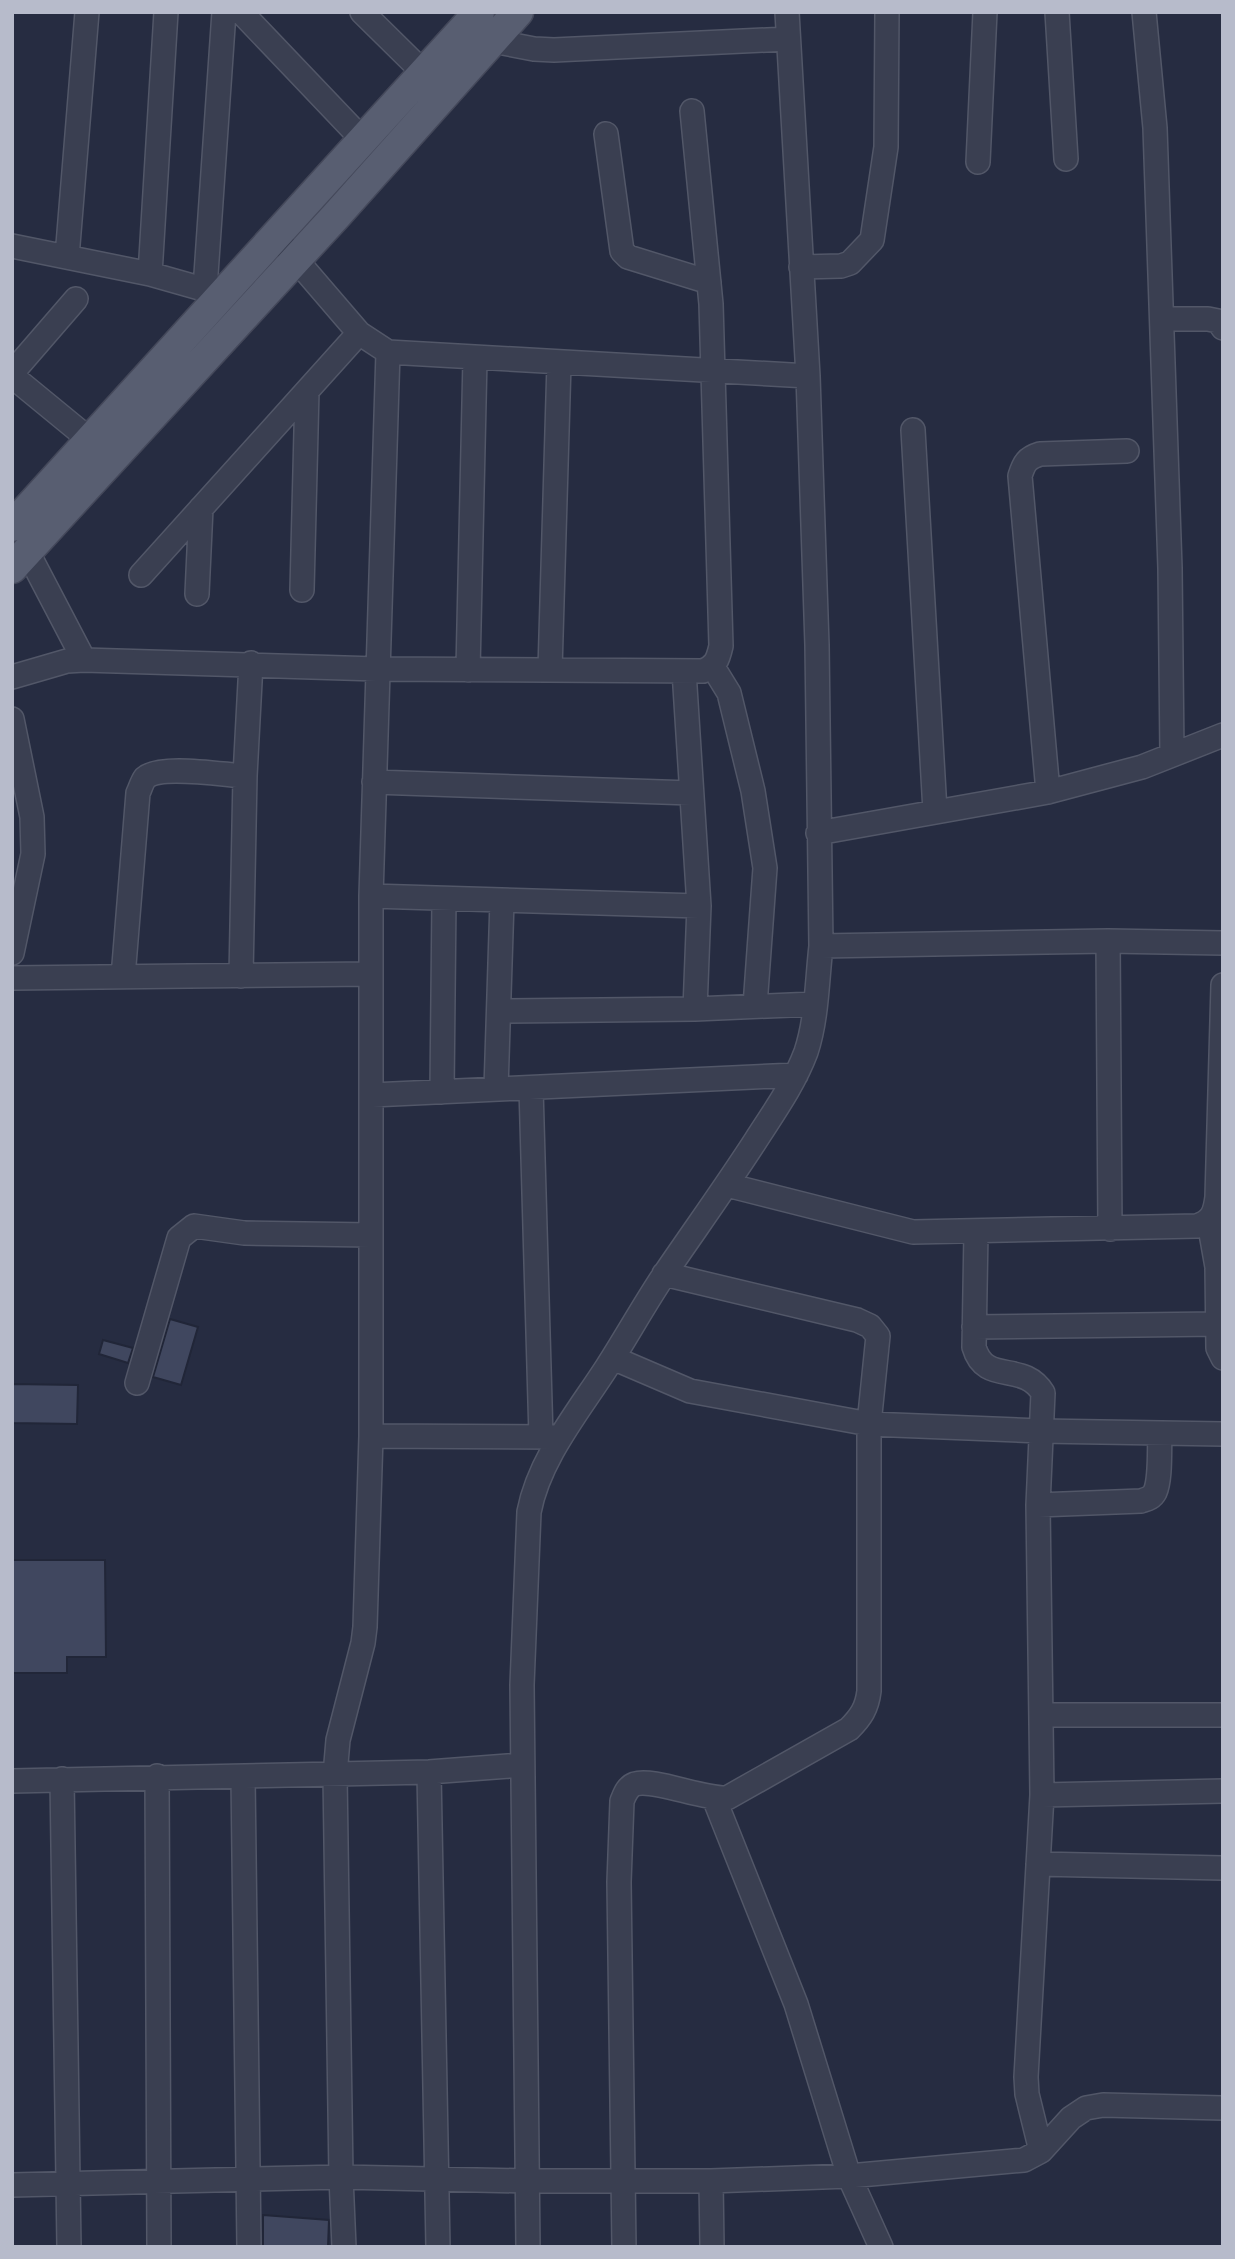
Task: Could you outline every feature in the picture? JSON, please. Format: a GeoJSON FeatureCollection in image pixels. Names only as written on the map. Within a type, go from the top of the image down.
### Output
{"type":"FeatureCollection","features":[{"type":"Feature","properties":{"kind":"main road"},"geometry":{"type":"LineString","coordinates":[[17,548],[296,259],[518,12]]}},
{"type":"Feature","properties":{"kind":"main road"},"geometry":{"type":"LineString","coordinates":[[17,548],[90,440],[213,292],[275,235],[425,74],[472,15]]}},
{"type":"Feature","properties":{"kind":"street"},"geometry":{"type":"LineString","coordinates":[[67,257],[87,12]]}},
{"type":"Feature","properties":{"kind":"street"},"geometry":{"type":"LineString","coordinates":[[150,274],[166,12]]}},
{"type":"Feature","properties":{"kind":"street"},"geometry":{"type":"LineString","coordinates":[[12,246],[150,274],[213,292],[224,12]]}},
{"type":"Feature","properties":{"kind":"street"},"geometry":{"type":"LineString","coordinates":[[241,12],[362,139]]}},
{"type":"Feature","properties":{"kind":"street"},"geometry":{"type":"LineString","coordinates":[[362,12],[425,74]]}},
{"type":"Feature","properties":{"kind":"street"},"geometry":{"type":"LineString","coordinates":[[551,1437],[613,1358],[664,1274],[727,1185],[796,1075],[810,1038],[821,946],[817,645],[808,376],[787,12]]}},
{"type":"Feature","properties":{"kind":"street"},"geometry":{"type":"LineString","coordinates":[[802,267],[841,267],[850,263],[872,240],[886,147],[887,12]]}},
{"type":"Feature","properties":{"kind":"street"},"geometry":{"type":"LineString","coordinates":[[978,162],[985,12]]}},
{"type":"Feature","properties":{"kind":"street"},"geometry":{"type":"LineString","coordinates":[[1057,12],[1066,159]]}},
{"type":"Feature","properties":{"kind":"street"},"geometry":{"type":"LineString","coordinates":[[1144,12],[1155,128],[1170,568],[1172,755]]}},
{"type":"Feature","properties":{"kind":"street"},"geometry":{"type":"LineString","coordinates":[[493,41],[554,50],[787,39]]}},
{"type":"Feature","properties":{"kind":"street"},"geometry":{"type":"LineString","coordinates":[[12,677],[67,661],[84,660],[251,663],[377,669],[703,671],[713,667],[719,658],[721,646],[714,371],[709,282],[692,111]]}},
{"type":"Feature","properties":{"kind":"street"},"geometry":{"type":"LineString","coordinates":[[606,134],[622,251],[628,257],[709,282]]}},
{"type":"Feature","properties":{"kind":"street"},"geometry":{"type":"LineString","coordinates":[[275,235],[359,333],[388,352],[808,376]]}},
{"type":"Feature","properties":{"kind":"street"},"geometry":{"type":"LineString","coordinates":[[76,299],[12,374],[90,440]]}},
{"type":"Feature","properties":{"kind":"street"},"geometry":{"type":"LineString","coordinates":[[1161,319],[1208,318],[1218,321],[1223,328]]}},
{"type":"Feature","properties":{"kind":"street"},"geometry":{"type":"LineString","coordinates":[[141,575],[359,333]]}},
{"type":"Feature","properties":{"kind":"street"},"geometry":{"type":"LineString","coordinates":[[344,2247],[335,1775],[338,1740],[363,1643],[371,1436],[372,1095],[369,974],[388,352]]}},
{"type":"Feature","properties":{"kind":"street"},"geometry":{"type":"LineString","coordinates":[[468,670],[475,358]]}},
{"type":"Feature","properties":{"kind":"street"},"geometry":{"type":"LineString","coordinates":[[550,670],[559,363]]}},
{"type":"Feature","properties":{"kind":"street"},"geometry":{"type":"LineString","coordinates":[[302,590],[307,391]]}},
{"type":"Feature","properties":{"kind":"street"},"geometry":{"type":"LineString","coordinates":[[913,430],[935,811]]}},
{"type":"Feature","properties":{"kind":"street"},"geometry":{"type":"LineString","coordinates":[[1048,792],[1020,476],[1023,464],[1030,457],[1040,454],[1127,451]]}},
{"type":"Feature","properties":{"kind":"street"},"geometry":{"type":"LineString","coordinates":[[197,594],[201,508]]}},
{"type":"Feature","properties":{"kind":"street"},"geometry":{"type":"LineString","coordinates":[[17,548],[84,660]]}},
{"type":"Feature","properties":{"kind":"street"},"geometry":{"type":"LineString","coordinates":[[241,976],[245,776],[251,663]]}},
{"type":"Feature","properties":{"kind":"street"},"geometry":{"type":"LineString","coordinates":[[713,667],[729,693],[753,791],[765,869],[755,1006]]}},
{"type":"Feature","properties":{"kind":"street"},"geometry":{"type":"LineString","coordinates":[[684,671],[699,906],[695,1009]]}},
{"type":"Feature","properties":{"kind":"street"},"geometry":{"type":"LineString","coordinates":[[12,719],[32,817],[33,854],[12,953]]}},
{"type":"Feature","properties":{"kind":"street"},"geometry":{"type":"LineString","coordinates":[[818,833],[1048,792],[1142,767],[1223,735]]}},
{"type":"Feature","properties":{"kind":"street"},"geometry":{"type":"LineString","coordinates":[[123,977],[138,793],[144,779],[155,772],[171,771],[245,776]]}},
{"type":"Feature","properties":{"kind":"street"},"geometry":{"type":"LineString","coordinates":[[374,782],[691,793]]}},
{"type":"Feature","properties":{"kind":"street"},"geometry":{"type":"LineString","coordinates":[[371,896],[699,906]]}},
{"type":"Feature","properties":{"kind":"street"},"geometry":{"type":"LineString","coordinates":[[442,1092],[444,899]]}},
{"type":"Feature","properties":{"kind":"street"},"geometry":{"type":"LineString","coordinates":[[496,1089],[502,901]]}},
{"type":"Feature","properties":{"kind":"street"},"geometry":{"type":"LineString","coordinates":[[821,946],[1108,941],[1223,943]]}},
{"type":"Feature","properties":{"kind":"street"},"geometry":{"type":"LineString","coordinates":[[1108,941],[1110,1229]]}},
{"type":"Feature","properties":{"kind":"street"},"geometry":{"type":"LineString","coordinates":[[12,978],[369,974]]}},
{"type":"Feature","properties":{"kind":"street"},"geometry":{"type":"LineString","coordinates":[[1223,985],[1217,1198],[1215,1211],[1209,1222],[1217,1267],[1218,1348],[1223,1358]]}},
{"type":"Feature","properties":{"kind":"street"},"geometry":{"type":"LineString","coordinates":[[499,1011],[695,1009],[814,1004]]}},
{"type":"Feature","properties":{"kind":"street"},"geometry":{"type":"LineString","coordinates":[[372,1095],[796,1075]]}},
{"type":"Feature","properties":{"kind":"street"},"geometry":{"type":"LineString","coordinates":[[528,2247],[522,1685],[529,1512],[551,1437],[531,1088]]}},
{"type":"Feature","properties":{"kind":"street"},"geometry":{"type":"LineString","coordinates":[[727,1185],[892,1229],[929,1233],[1197,1226],[1209,1222]]}},
{"type":"Feature","properties":{"kind":"street"},"geometry":{"type":"LineString","coordinates":[[137,1383],[179,1238],[185,1231],[194,1226],[206,1226],[244,1233],[371,1236]]}},
{"type":"Feature","properties":{"kind":"street"},"geometry":{"type":"LineString","coordinates":[[976,1232],[974,1348],[978,1360],[992,1370],[1024,1375],[1036,1381],[1044,1393],[1038,1505],[1042,1795],[1026,2077],[1027,2094],[1041,2151]]}},
{"type":"Feature","properties":{"kind":"street"},"geometry":{"type":"LineString","coordinates":[[624,2247],[619,1881],[622,1801],[626,1790],[635,1784],[647,1784],[714,1798],[727,1798],[849,1729],[867,1706],[869,1424],[878,1336],[870,1326],[857,1320],[664,1274]]}},
{"type":"Feature","properties":{"kind":"street"},"geometry":{"type":"LineString","coordinates":[[974,1327],[1217,1324]]}},
{"type":"Feature","properties":{"kind":"street"},"geometry":{"type":"LineString","coordinates":[[613,1358],[690,1391],[869,1424],[1040,1431],[1223,1434]]}},
{"type":"Feature","properties":{"kind":"street"},"geometry":{"type":"LineString","coordinates":[[1038,1505],[1141,1501],[1150,1498],[1157,1483],[1160,1433]]}},
{"type":"Feature","properties":{"kind":"street"},"geometry":{"type":"LineString","coordinates":[[371,1436],[551,1437]]}},
{"type":"Feature","properties":{"kind":"street"},"geometry":{"type":"LineString","coordinates":[[1041,1716],[1223,1715]]}},
{"type":"Feature","properties":{"kind":"street"},"geometry":{"type":"LineString","coordinates":[[12,1781],[157,1776],[335,1775],[522,1765]]}},
{"type":"Feature","properties":{"kind":"street"},"geometry":{"type":"LineString","coordinates":[[429,1772],[438,2247]]}},
{"type":"Feature","properties":{"kind":"street"},"geometry":{"type":"LineString","coordinates":[[157,1776],[159,2247]]}},
{"type":"Feature","properties":{"kind":"street"},"geometry":{"type":"LineString","coordinates":[[243,1777],[249,2247]]}},
{"type":"Feature","properties":{"kind":"street"},"geometry":{"type":"LineString","coordinates":[[62,1779],[69,2247]]}},
{"type":"Feature","properties":{"kind":"street"},"geometry":{"type":"LineString","coordinates":[[1042,1795],[1223,1791]]}},
{"type":"Feature","properties":{"kind":"street"},"geometry":{"type":"LineString","coordinates":[[714,1798],[796,2004],[849,2176],[881,2247]]}},
{"type":"Feature","properties":{"kind":"street"},"geometry":{"type":"LineString","coordinates":[[1038,1864],[1223,1868]]}},
{"type":"Feature","properties":{"kind":"street"},"geometry":{"type":"LineString","coordinates":[[12,2185],[341,2177],[622,2182],[849,2176],[1024,2160],[1041,2151],[1070,2118],[1086,2108],[1103,2105],[1223,2108]]}},
{"type":"Feature","properties":{"kind":"street"},"geometry":{"type":"LineString","coordinates":[[711,2181],[712,2247]]}},
{"type":"Feature","properties":{"kind":"building"},"geometry":{"type":"Polygon","coordinates":[[[170,1319],[198,1327],[181,1385],[153,1377],[170,1319]]]}},
{"type":"Feature","properties":{"kind":"building"},"geometry":{"type":"Polygon","coordinates":[[[103,1340],[133,1348],[128,1363],[99,1354],[103,1340]]]}},
{"type":"Feature","properties":{"kind":"building"},"geometry":{"type":"Polygon","coordinates":[[[12,1384],[78,1385],[77,1424],[12,1423],[12,1384]]]}},
{"type":"Feature","properties":{"kind":"building"},"geometry":{"type":"Polygon","coordinates":[[[12,1560],[105,1560],[106,1657],[67,1657],[67,1673],[12,1673],[12,1560]]]}},
{"type":"Feature","properties":{"kind":"building"},"geometry":{"type":"Polygon","coordinates":[[[263,2215],[329,2220],[328,2247],[263,2247],[263,2215]]]}}]}
